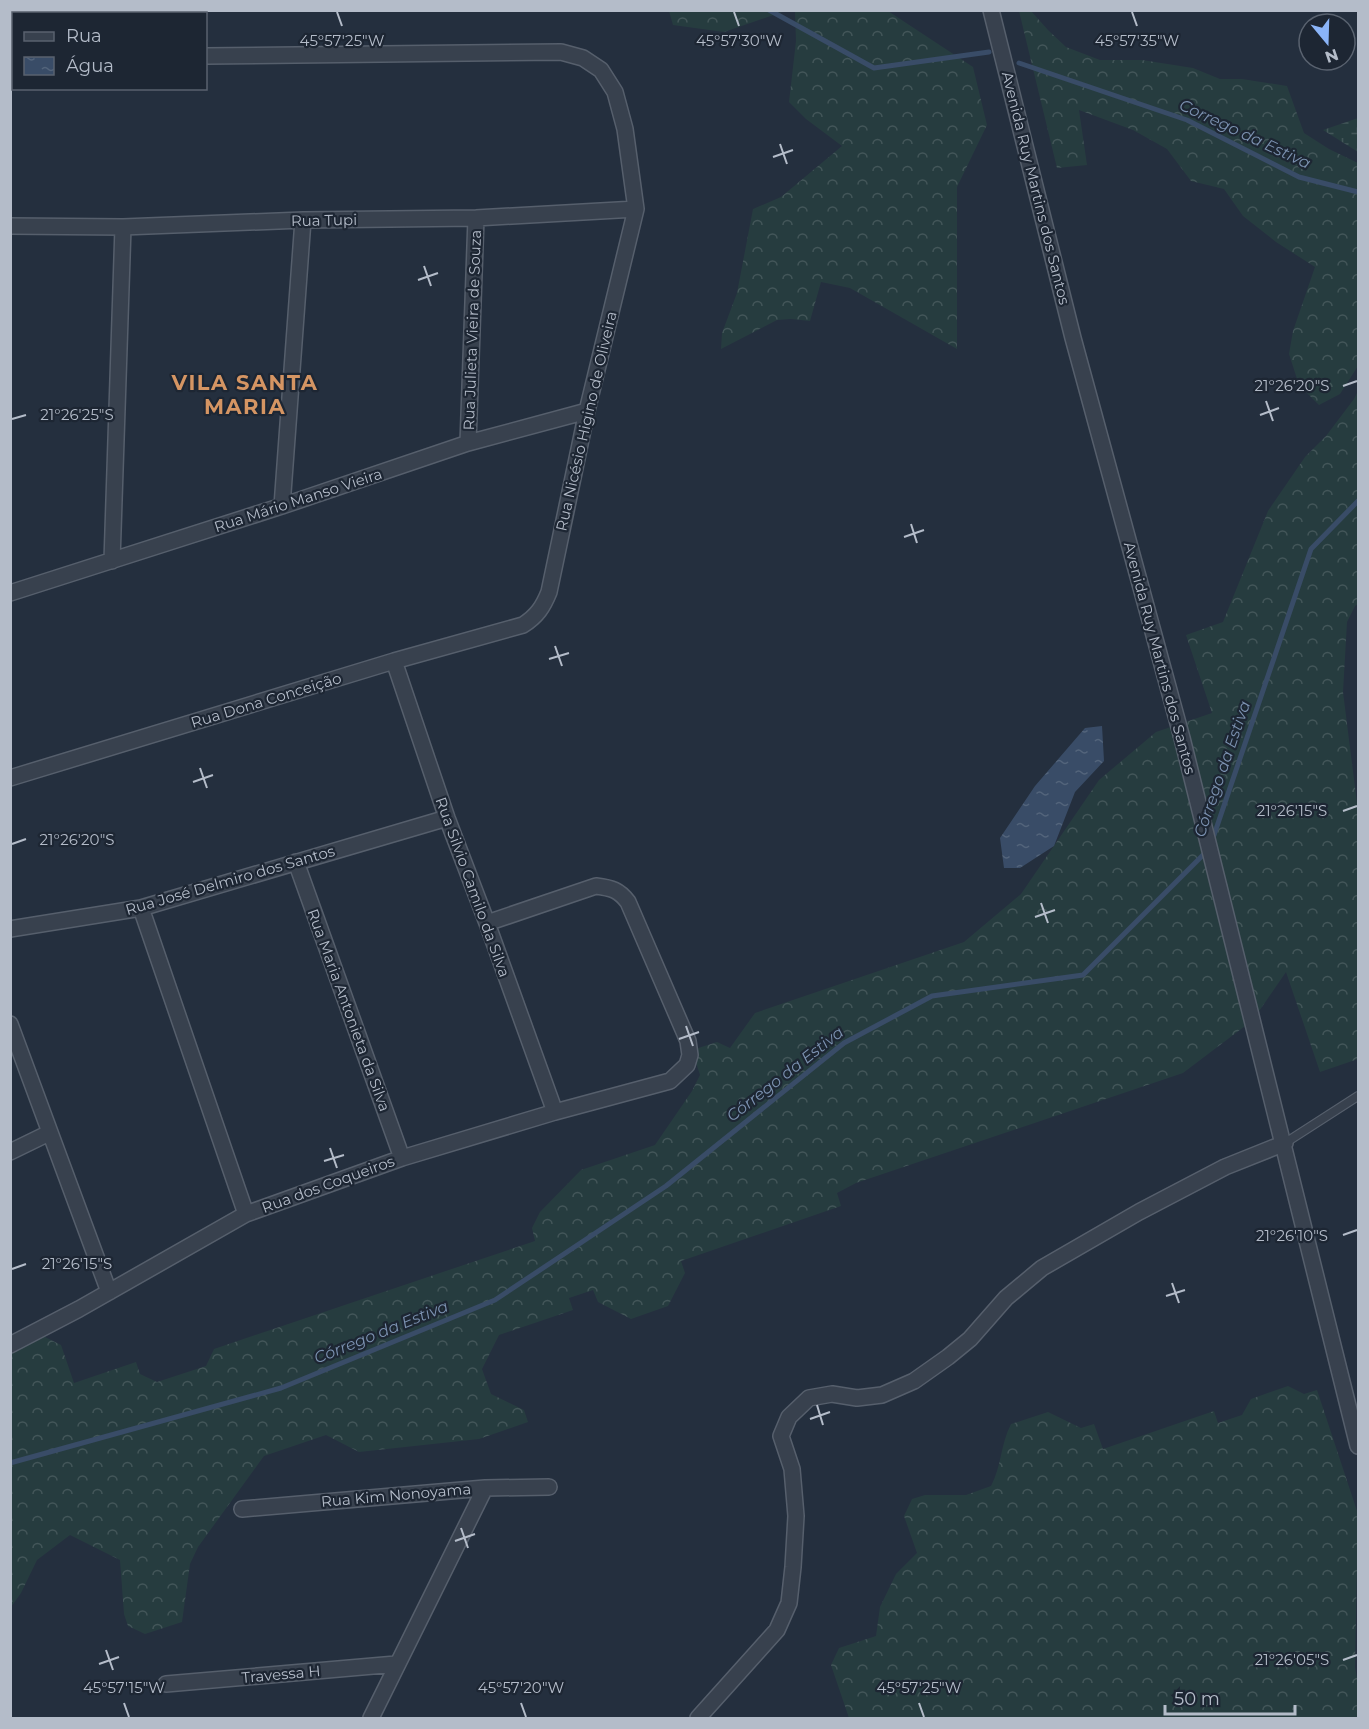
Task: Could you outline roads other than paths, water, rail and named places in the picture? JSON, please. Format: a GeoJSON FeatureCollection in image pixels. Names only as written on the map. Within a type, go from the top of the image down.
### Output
{"type":"FeatureCollection","features":[{"type":"Feature","properties":{"kind":"street","name":"Avenida Ruy Martins dos Santos"},"geometry":{"type":"LineString","coordinates":[[991,10],[1073,338],[1182,738],[1359,1446]]}},
{"type":"Feature","properties":{"kind":"street"},"geometry":{"type":"LineString","coordinates":[[207,56],[561,52],[583,58],[601,70],[615,92],[625,129],[636,209]]}},
{"type":"Feature","properties":{"kind":"street","name":"Rua Tupi"},"geometry":{"type":"LineString","coordinates":[[10,226],[123,227],[303,220],[476,218],[636,209]]}},
{"type":"Feature","properties":{"kind":"street","name":"Rua Nicésio Higino de Oliveira"},"geometry":{"type":"LineString","coordinates":[[524,625],[536,617],[549,592],[587,411],[636,209]]}},
{"type":"Feature","properties":{"kind":"street","name":"Rua Julieta Vieira de Souza"},"geometry":{"type":"LineString","coordinates":[[468,442],[476,218]]}},
{"type":"Feature","properties":{"kind":"street"},"geometry":{"type":"LineString","coordinates":[[282,506],[303,220]]}},
{"type":"Feature","properties":{"kind":"street"},"geometry":{"type":"LineString","coordinates":[[112,561],[123,227]]}},
{"type":"Feature","properties":{"kind":"street","name":"Rua Mário Manso Vieira"},"geometry":{"type":"LineString","coordinates":[[10,593],[282,506],[468,442],[587,411]]}},
{"type":"Feature","properties":{"kind":"street","name":"Rua Dona Conceição"},"geometry":{"type":"LineString","coordinates":[[10,778],[393,661],[524,625]]}},
{"type":"Feature","properties":{"kind":"street","name":"Rua Silvio Camilo da Silva"},"geometry":{"type":"LineString","coordinates":[[393,661],[447,818],[555,1112]]}},
{"type":"Feature","properties":{"kind":"street","name":"Rua José Delmiro dos Santos"},"geometry":{"type":"LineString","coordinates":[[10,929],[141,909],[447,818]]}},
{"type":"Feature","properties":{"kind":"street","name":"Rua Maria Antonieta da Silva"},"geometry":{"type":"LineString","coordinates":[[296,862],[402,1158]]}},
{"type":"Feature","properties":{"kind":"street","name":"Rua dos Coqueiros"},"geometry":{"type":"LineString","coordinates":[[10,1345],[246,1214],[402,1158],[555,1112],[670,1081],[687,1065],[690,1055],[688,1041],[628,903],[620,891],[596,886],[487,923]]}},
{"type":"Feature","properties":{"kind":"street"},"geometry":{"type":"LineString","coordinates":[[141,909],[246,1214]]}},
{"type":"Feature","properties":{"kind":"street"},"geometry":{"type":"LineString","coordinates":[[10,1024],[109,1292]]}},
{"type":"Feature","properties":{"kind":"street"},"geometry":{"type":"LineString","coordinates":[[10,1152],[49,1132]]}},
{"type":"Feature","properties":{"kind":"street"},"geometry":{"type":"LineString","coordinates":[[698,1719],[777,1630],[789,1603],[794,1567],[796,1516],[792,1469],[781,1436],[789,1417],[809,1398],[832,1394],[857,1398],[882,1395],[914,1381],[970,1339],[1006,1298],[1042,1268],[1138,1212],[1225,1167],[1284,1143]]}},
{"type":"Feature","properties":{"kind":"street","name":"Rua Kim Nonoyama"},"geometry":{"type":"LineString","coordinates":[[242,1509],[485,1488],[549,1487]]}},
{"type":"Feature","properties":{"kind":"street"},"geometry":{"type":"LineString","coordinates":[[371,1719],[396,1664],[485,1488]]}},
{"type":"Feature","properties":{"kind":"street","name":"Travessa H"},"geometry":{"type":"LineString","coordinates":[[166,1684],[396,1664]]}},
{"type":"Feature","properties":{"kind":"lane"},"geometry":{"type":"LineString","coordinates":[[1284,1143],[1359,1096]]}},
{"type":"Feature","properties":{"kind":"water"},"geometry":{"type":"Polygon","coordinates":[[[1102,726],[1104,761],[1075,792],[1054,846],[1020,868],[1004,868],[1000,838],[1035,786],[1085,728],[1102,726]]]}},
{"type":"Feature","properties":{"kind":"waterway","name":"Corrego da Estiva"},"geometry":{"type":"LineString","coordinates":[[769,10],[874,68],[989,52]]}},
{"type":"Feature","properties":{"kind":"waterway","name":"Corrego da Estiva"},"geometry":{"type":"LineString","coordinates":[[1019,63],[1187,120],[1299,177],[1358,192]]}},
{"type":"Feature","properties":{"kind":"waterway","name":"Córrego da Estiva"},"geometry":{"type":"LineString","coordinates":[[1212,841],[1311,549],[1358,501]]}},
{"type":"Feature","properties":{"kind":"waterway","name":"Córrego da Estiva"},"geometry":{"type":"LineString","coordinates":[[10,1463],[281,1388],[495,1300],[666,1186],[844,1043],[932,996],[1083,975],[1206,852]]}},
{"type":"Feature","properties":{"kind":"district","name":"VILA SANTA MARIA"},"geometry":{"type":"Point","coordinates":[245,394]}}]}
